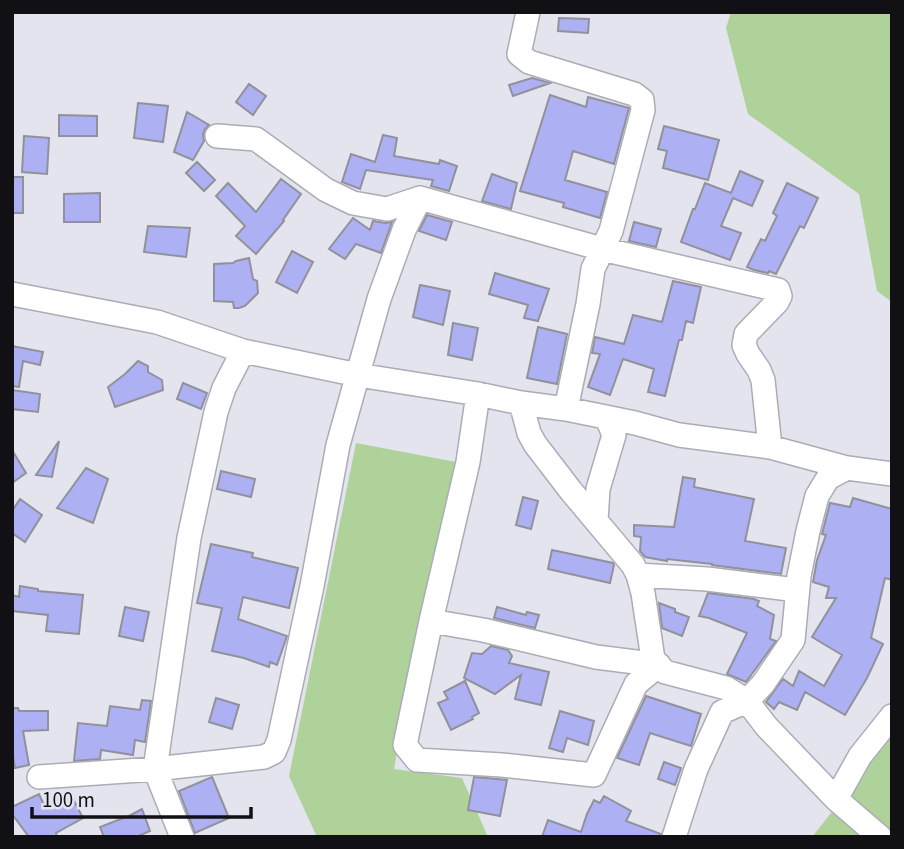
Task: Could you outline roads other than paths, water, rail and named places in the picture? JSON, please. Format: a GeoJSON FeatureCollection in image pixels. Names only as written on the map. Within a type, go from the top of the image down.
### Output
{"type":"FeatureCollection","features":[{"type":"Feature","properties":{"kind":"street"},"geometry":{"type":"LineString","coordinates":[[528,12],[519,54],[528,62],[634,94],[642,100],[643,110],[611,232],[593,269],[566,409]]}},
{"type":"Feature","properties":{"kind":"street"},"geometry":{"type":"LineString","coordinates":[[217,136],[256,139],[326,190],[353,203],[387,209],[420,198],[602,249],[778,290],[780,296],[777,302],[746,334],[744,345],[760,370],[770,447]]}},
{"type":"Feature","properties":{"kind":"street"},"geometry":{"type":"LineString","coordinates":[[39,777],[156,769],[264,757],[274,752],[279,740],[309,599],[338,444],[382,288],[404,230],[420,198]]}},
{"type":"Feature","properties":{"kind":"street"},"geometry":{"type":"LineString","coordinates":[[12,294],[157,322],[243,351],[358,374],[566,409],[635,423],[679,436],[770,447],[847,468],[892,474]]}},
{"type":"Feature","properties":{"kind":"street"},"geometry":{"type":"LineString","coordinates":[[182,837],[156,769],[189,538],[216,412],[224,388],[243,351]]}},
{"type":"Feature","properties":{"kind":"street"},"geometry":{"type":"LineString","coordinates":[[478,394],[468,462],[405,745],[417,760],[502,765],[594,775],[636,684],[659,665]]}},
{"type":"Feature","properties":{"kind":"street"},"geometry":{"type":"LineString","coordinates":[[521,403],[534,444],[633,565],[643,593],[653,659],[665,672],[726,688],[747,701],[765,726],[836,799],[880,837]]}},
{"type":"Feature","properties":{"kind":"street"},"geometry":{"type":"LineString","coordinates":[[596,520],[598,489],[614,435],[607,418]]}},
{"type":"Feature","properties":{"kind":"street"},"geometry":{"type":"LineString","coordinates":[[674,837],[696,769],[722,712],[747,701],[793,640],[797,590],[807,531],[817,496],[828,478],[847,468]]}},
{"type":"Feature","properties":{"kind":"street"},"geometry":{"type":"LineString","coordinates":[[638,575],[707,579],[797,590]]}},
{"type":"Feature","properties":{"kind":"street"},"geometry":{"type":"LineString","coordinates":[[431,621],[483,630],[596,657],[659,665]]}},
{"type":"Feature","properties":{"kind":"street"},"geometry":{"type":"LineString","coordinates":[[836,799],[860,756],[892,716]]}}]}
